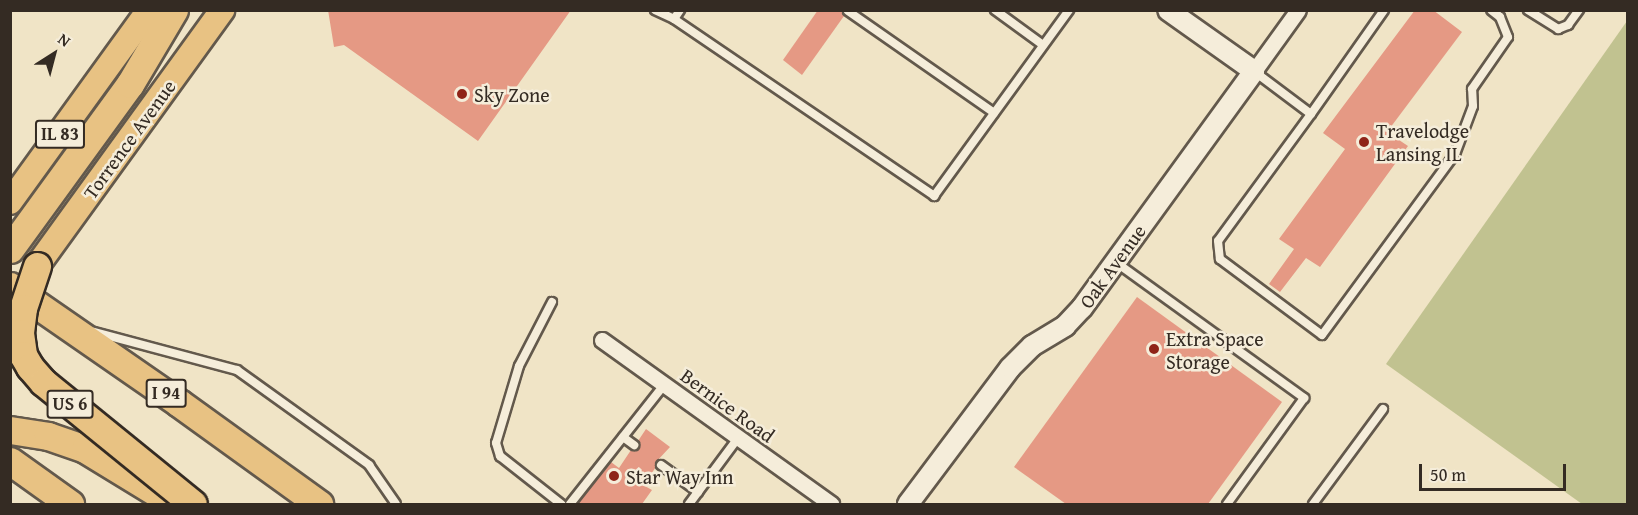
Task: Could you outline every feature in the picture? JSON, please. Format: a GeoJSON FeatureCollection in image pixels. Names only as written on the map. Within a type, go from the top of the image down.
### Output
{"type":"FeatureCollection","features":[{"type":"Feature","properties":{"kind":"highway"},"geometry":{"type":"LineString","coordinates":[[10,249],[130,84],[174,10]]}},
{"type":"Feature","properties":{"kind":"highway","name":"US 6"},"geometry":{"type":"LineString","coordinates":[[37,266],[23,308],[20,333],[23,355],[30,367],[43,382],[193,504]]}},
{"type":"Feature","properties":{"kind":"highway","name":"I 94"},"geometry":{"type":"LineString","coordinates":[[10,286],[69,325],[319,504]]}},
{"type":"Feature","properties":{"kind":"highway"},"geometry":{"type":"LineString","coordinates":[[10,430],[48,436],[85,449],[175,504]]}},
{"type":"Feature","properties":{"kind":"highway"},"geometry":{"type":"LineString","coordinates":[[10,461],[70,504]]}},
{"type":"Feature","properties":{"kind":"main road","name":"IL 83"},"geometry":{"type":"LineString","coordinates":[[12,200],[149,10]]}},
{"type":"Feature","properties":{"kind":"main road","name":"Torrence Avenue"},"geometry":{"type":"LineString","coordinates":[[37,266],[222,10]]}},
{"type":"Feature","properties":{"kind":"street"},"geometry":{"type":"LineString","coordinates":[[1168,10],[1254,71]]}},
{"type":"Feature","properties":{"kind":"street","name":"Oak Avenue"},"geometry":{"type":"LineString","coordinates":[[908,504],[1011,368],[1032,346],[1065,326],[1082,308],[1298,10]]}},
{"type":"Feature","properties":{"kind":"street","name":"Bernice Road"},"geometry":{"type":"LineString","coordinates":[[602,340],[831,504]]}},
{"type":"Feature","properties":{"kind":"lane"},"geometry":{"type":"LineString","coordinates":[[655,10],[674,20],[934,196],[1069,10]]}},
{"type":"Feature","properties":{"kind":"lane"},"geometry":{"type":"LineString","coordinates":[[674,20],[680,10]]}},
{"type":"Feature","properties":{"kind":"lane"},"geometry":{"type":"LineString","coordinates":[[848,10],[994,113]]}},
{"type":"Feature","properties":{"kind":"lane"},"geometry":{"type":"LineString","coordinates":[[995,10],[1043,45]]}},
{"type":"Feature","properties":{"kind":"lane"},"geometry":{"type":"LineString","coordinates":[[1384,10],[1218,242],[1221,259],[1322,335],[1455,154],[1473,106],[1472,89],[1508,37],[1500,17],[1491,10]]}},
{"type":"Feature","properties":{"kind":"lane"},"geometry":{"type":"LineString","coordinates":[[1528,10],[1558,29],[1568,25],[1579,10]]}},
{"type":"Feature","properties":{"kind":"lane"},"geometry":{"type":"LineString","coordinates":[[1254,71],[1311,114]]}},
{"type":"Feature","properties":{"kind":"lane"},"geometry":{"type":"LineString","coordinates":[[1116,262],[1304,398],[1227,504]]}},
{"type":"Feature","properties":{"kind":"lane"},"geometry":{"type":"LineString","coordinates":[[552,302],[519,366],[496,443],[500,456],[561,504]]}},
{"type":"Feature","properties":{"kind":"lane"},"geometry":{"type":"LineString","coordinates":[[69,325],[237,370],[369,465],[396,504]]}},
{"type":"Feature","properties":{"kind":"lane"},"geometry":{"type":"LineString","coordinates":[[570,504],[664,385]]}},
{"type":"Feature","properties":{"kind":"lane"},"geometry":{"type":"LineString","coordinates":[[1317,503],[1383,409]]}},
{"type":"Feature","properties":{"kind":"lane"},"geometry":{"type":"LineString","coordinates":[[623,437],[634,445]]}},
{"type":"Feature","properties":{"kind":"lane"},"geometry":{"type":"LineString","coordinates":[[689,504],[738,438]]}},
{"type":"Feature","properties":{"kind":"lane"},"geometry":{"type":"LineString","coordinates":[[661,465],[698,492]]}},
{"type":"Feature","properties":{"kind":"green space"},"geometry":{"type":"Polygon","coordinates":[[[1627,21],[1627,504],[1582,504],[1386,364],[1627,21]]]}},
{"type":"Feature","properties":{"kind":"building","name":"Sky Zone"},"geometry":{"type":"Polygon","coordinates":[[[328,10],[571,10],[478,141],[344,45],[334,47],[328,10]]]}},
{"type":"Feature","properties":{"kind":"building"},"geometry":{"type":"Polygon","coordinates":[[[818,10],[842,10],[844,16],[802,75],[783,60],[818,10]]]}},
{"type":"Feature","properties":{"kind":"building","name":"Travelodge Lansing IL"},"geometry":{"type":"Polygon","coordinates":[[[1415,10],[1433,10],[1462,32],[1387,132],[1408,146],[1320,267],[1306,258],[1280,292],[1269,284],[1294,249],[1279,239],[1345,149],[1323,133],[1415,10]]]}},
{"type":"Feature","properties":{"kind":"building","name":"Extra Space Storage"},"geometry":{"type":"Polygon","coordinates":[[[1137,297],[1282,402],[1208,504],[1066,504],[1014,467],[1137,297]]]}},
{"type":"Feature","properties":{"kind":"building"},"geometry":{"type":"Polygon","coordinates":[[[646,429],[670,447],[656,462],[656,467],[643,485],[652,490],[642,504],[577,504],[611,462],[619,468],[631,450],[638,449],[638,441],[646,429]]]}},
{"type":"Feature","properties":{"kind":"place","name":"Sky Zone"},"geometry":{"type":"Point","coordinates":[462,94]}},
{"type":"Feature","properties":{"kind":"place","name":"Travelodge Lansing IL"},"geometry":{"type":"Point","coordinates":[1364,142]}},
{"type":"Feature","properties":{"kind":"place","name":"Extra Space Storage"},"geometry":{"type":"Point","coordinates":[1154,349]}},
{"type":"Feature","properties":{"kind":"place","name":"Star Way Inn"},"geometry":{"type":"Point","coordinates":[614,476]}}]}
